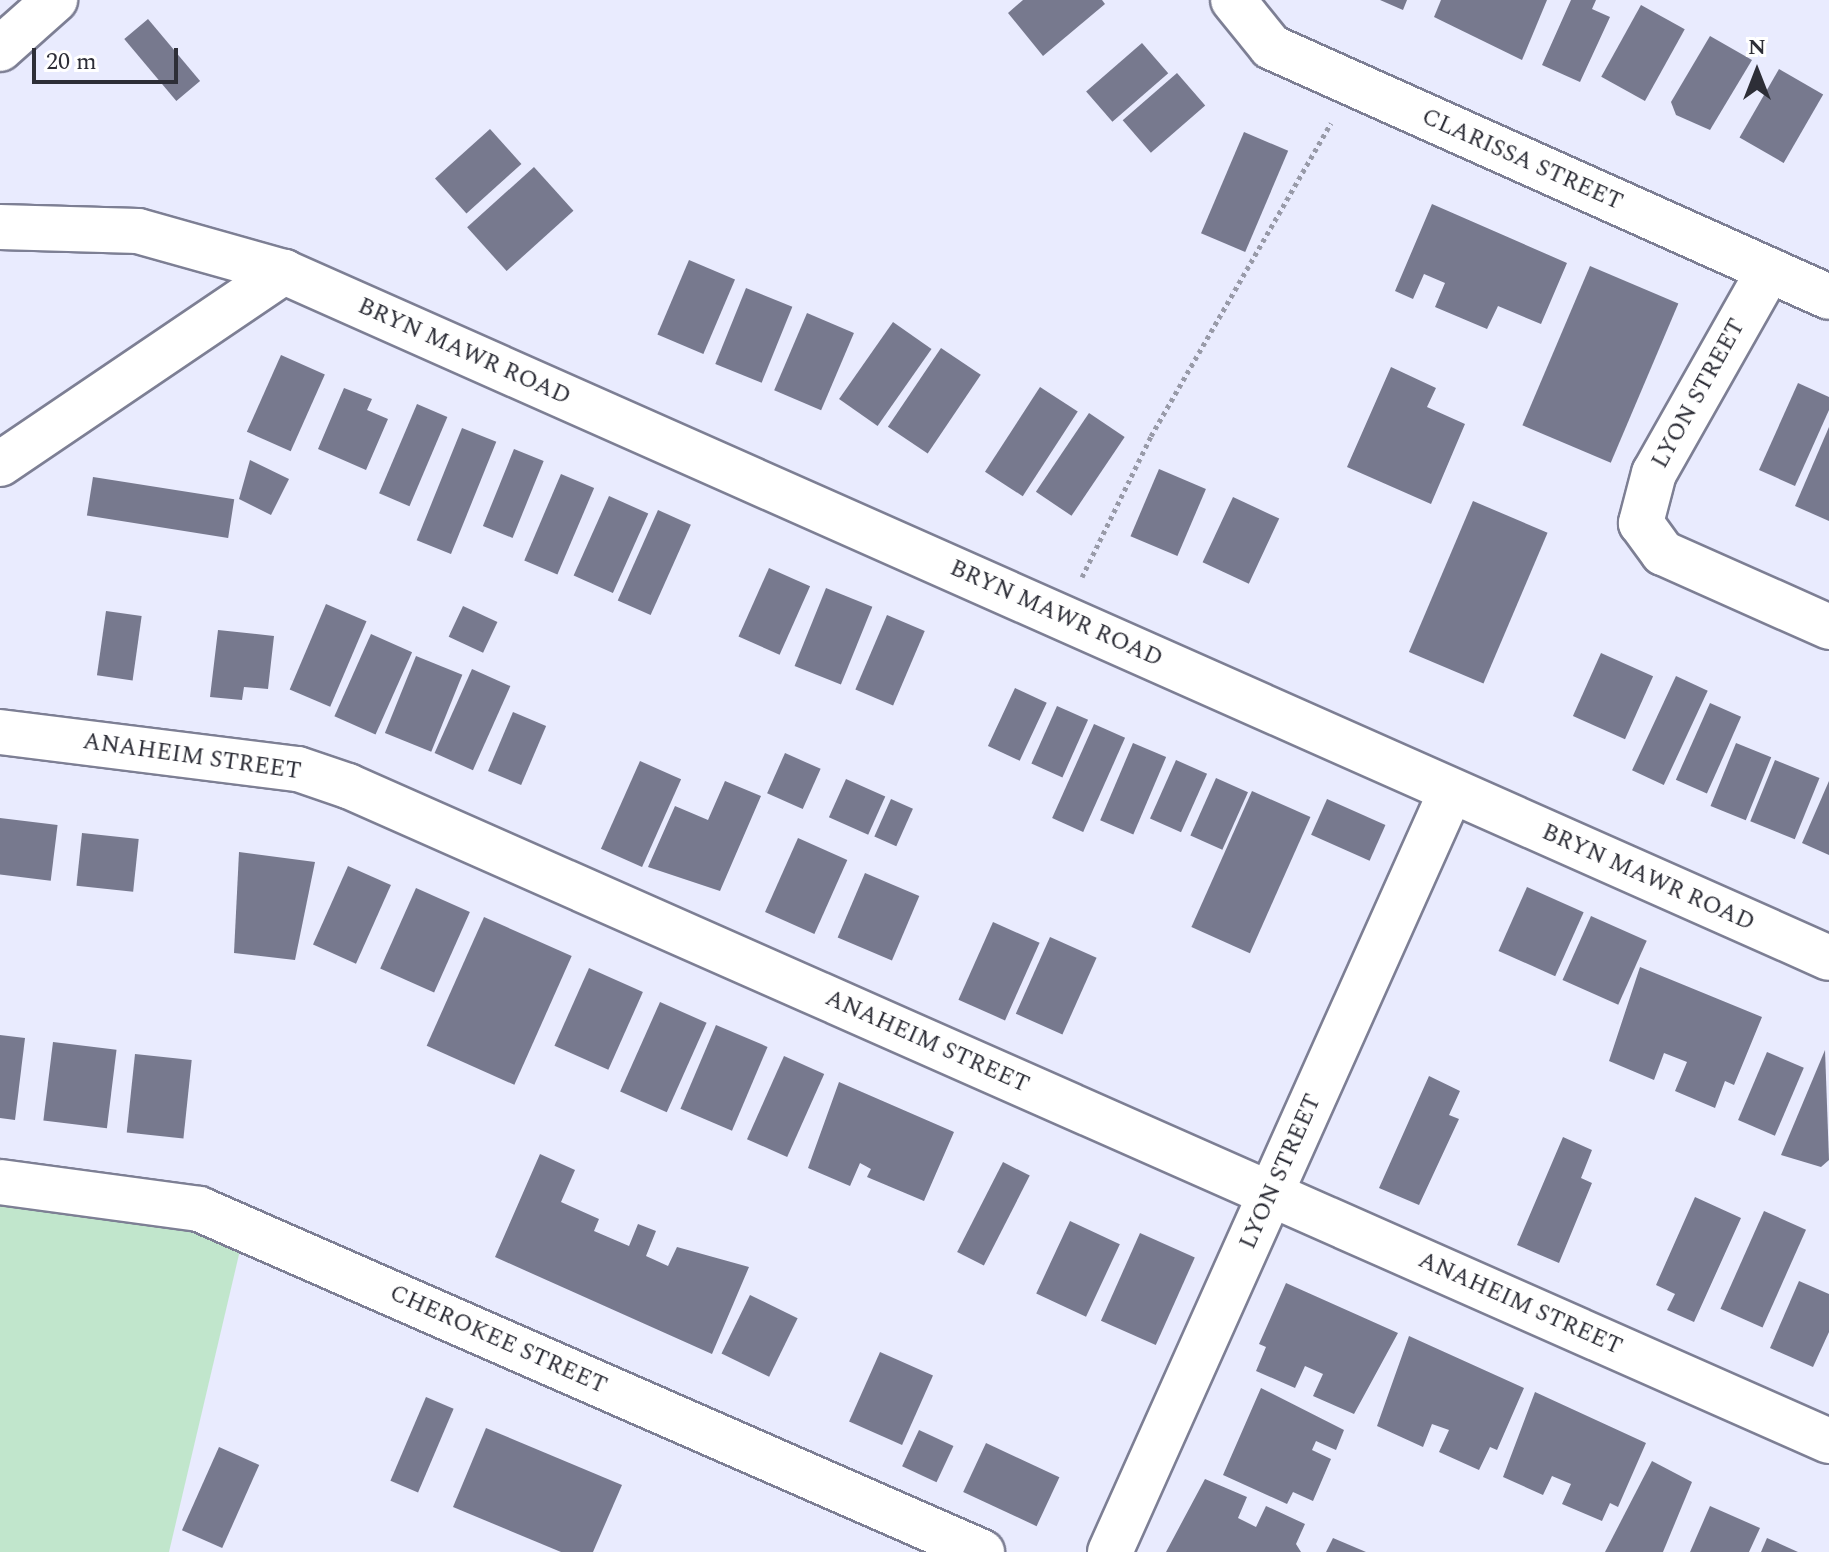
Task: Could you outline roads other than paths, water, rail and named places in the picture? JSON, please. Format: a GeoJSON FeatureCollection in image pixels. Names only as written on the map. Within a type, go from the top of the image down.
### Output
{"type":"FeatureCollection","features":[{"type":"Feature","properties":{"kind":"street"},"geometry":{"type":"LineString","coordinates":[[0,49],[55,0]]}},
{"type":"Feature","properties":{"kind":"street","name":"CLARISSA STREET"},"geometry":{"type":"LineString","coordinates":[[1233,0],[1271,47],[1829,297]]}},
{"type":"Feature","properties":{"kind":"street","name":"BRYN MAWR ROAD"},"geometry":{"type":"LineString","coordinates":[[0,227],[138,231],[284,272],[1829,958]]}},
{"type":"Feature","properties":{"kind":"street","name":"LYON STREET"},"geometry":{"type":"LineString","coordinates":[[1769,270],[1654,473],[1641,523],[1663,553],[1829,627]]}},
{"type":"Feature","properties":{"kind":"street"},"geometry":{"type":"LineString","coordinates":[[0,464],[284,272]]}},
{"type":"Feature","properties":{"kind":"street","name":"ANAHEIM STREET"},"geometry":{"type":"LineString","coordinates":[[0,732],[298,769],[348,786],[1829,1441]]}},
{"type":"Feature","properties":{"kind":"street","name":"LYON STREET"},"geometry":{"type":"LineString","coordinates":[[1110,1552],[1451,791]]}},
{"type":"Feature","properties":{"kind":"street","name":"CHEROKEE STREET"},"geometry":{"type":"LineString","coordinates":[[0,1182],[199,1209],[982,1552]]}}]}
